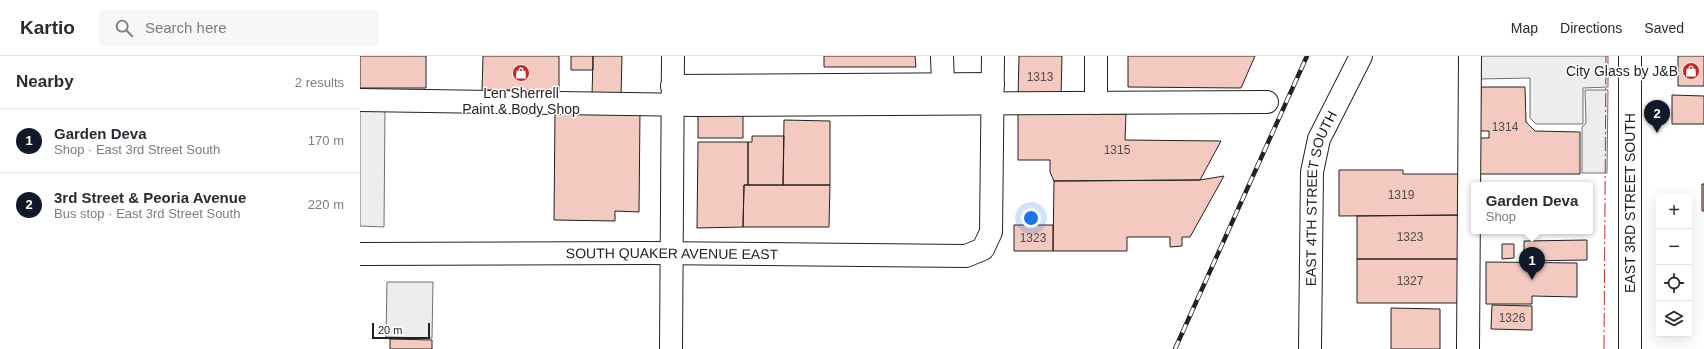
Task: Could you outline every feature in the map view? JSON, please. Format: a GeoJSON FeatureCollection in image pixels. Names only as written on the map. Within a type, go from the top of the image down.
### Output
{"type":"FeatureCollection","features":[{"type":"Feature","properties":{"kind":"street"},"geometry":{"type":"LineString","coordinates":[[671,349],[673,253],[673,56]]}},
{"type":"Feature","properties":{"kind":"street"},"geometry":{"type":"LineString","coordinates":[[942,56],[943,85]]}},
{"type":"Feature","properties":{"kind":"street"},"geometry":{"type":"LineString","coordinates":[[993,56],[993,94]]}},
{"type":"Feature","properties":{"kind":"street"},"geometry":{"type":"LineString","coordinates":[[1096,56],[1096,103]]}},
{"type":"Feature","properties":{"kind":"street","name":"EAST 4TH STREET SOUTH"},"geometry":{"type":"LineString","coordinates":[[1310,349],[1312,172],[1319,139],[1361,56]]}},
{"type":"Feature","properties":{"kind":"street"},"geometry":{"type":"LineString","coordinates":[[1468,349],[1470,56]]}},
{"type":"Feature","properties":{"kind":"street","name":"EAST 3RD STREET SOUTH"},"geometry":{"type":"LineString","coordinates":[[1630,56],[1630,349]]}},
{"type":"Feature","properties":{"kind":"street"},"geometry":{"type":"LineString","coordinates":[[672,95],[943,85],[993,94]]}},
{"type":"Feature","properties":{"kind":"street"},"geometry":{"type":"LineString","coordinates":[[360,100],[672,95],[993,94],[1096,103],[1267,102]]}},
{"type":"Feature","properties":{"kind":"street","name":"SOUTH QUAKER AVENUE EAST"},"geometry":{"type":"LineString","coordinates":[[360,254],[673,253],[966,256],[983,249],[991,232],[993,94]]}},
{"type":"Feature","properties":{"kind":"shaded area"},"geometry":{"type":"Polygon","coordinates":[[[1480,56],[1608,56],[1608,87],[1583,88],[1583,124],[1536,124],[1530,118],[1530,78],[1480,79],[1480,56]]]}},
{"type":"Feature","properties":{"kind":"shaded area"},"geometry":{"type":"Polygon","coordinates":[[[1585,90],[1608,90],[1607,173],[1582,173],[1582,127],[1586,123],[1585,90]]]}},
{"type":"Feature","properties":{"kind":"shaded area"},"geometry":{"type":"Polygon","coordinates":[[[360,108],[385,108],[384,227],[360,226],[360,108]]]}},
{"type":"Feature","properties":{"kind":"shaded area"},"geometry":{"type":"Polygon","coordinates":[[[387,282],[433,282],[432,338],[386,337],[387,282]]]}},
{"type":"Feature","properties":{"kind":"building","name":"Len Sherrell Paint & Body Shop"},"geometry":{"type":"Polygon","coordinates":[[[360,56],[426,56],[426,88],[360,88],[360,56]]]}},
{"type":"Feature","properties":{"kind":"building","name":"Len Sherrell Paint & Body Shop"},"geometry":{"type":"Polygon","coordinates":[[[483,56],[559,56],[559,90],[482,90],[483,56]]]}},
{"type":"Feature","properties":{"kind":"building"},"geometry":{"type":"Polygon","coordinates":[[[571,56],[593,56],[593,70],[571,70],[571,56]]]}},
{"type":"Feature","properties":{"kind":"building"},"geometry":{"type":"Polygon","coordinates":[[[593,56],[622,56],[621,97],[592,97],[593,56]]]}},
{"type":"Feature","properties":{"kind":"building"},"geometry":{"type":"Polygon","coordinates":[[[824,56],[915,56],[916,67],[824,67],[824,56]]]}},
{"type":"Feature","properties":{"kind":"building"},"geometry":{"type":"Polygon","coordinates":[[[1019,56],[1062,56],[1061,98],[1018,97],[1019,56]]]}},
{"type":"Feature","properties":{"kind":"building"},"geometry":{"type":"Polygon","coordinates":[[[1128,56],[1255,56],[1241,88],[1128,87],[1128,56]]]}},
{"type":"Feature","properties":{"kind":"building","name":"City Glass by J&B"},"geometry":{"type":"Polygon","coordinates":[[[1678,56],[1704,56],[1704,86],[1678,86],[1678,56]]]}},
{"type":"Feature","properties":{"kind":"building"},"geometry":{"type":"Polygon","coordinates":[[[1481,87],[1525,87],[1526,122],[1535,131],[1580,132],[1580,174],[1480,174],[1480,138],[1489,138],[1489,131],[1480,131],[1481,87]]]}},
{"type":"Feature","properties":{"kind":"building"},"geometry":{"type":"Polygon","coordinates":[[[1672,95],[1704,96],[1704,124],[1672,124],[1672,95]]]}},
{"type":"Feature","properties":{"kind":"building"},"geometry":{"type":"Polygon","coordinates":[[[555,111],[640,111],[639,212],[615,211],[615,221],[554,220],[555,111]]]}},
{"type":"Feature","properties":{"kind":"building"},"geometry":{"type":"Polygon","coordinates":[[[698,113],[743,113],[743,138],[698,138],[698,113]]]}},
{"type":"Feature","properties":{"kind":"building"},"geometry":{"type":"Polygon","coordinates":[[[1018,113],[1126,114],[1125,140],[1221,141],[1200,180],[1054,181],[1050,172],[1050,160],[1018,160],[1018,113]]]}},
{"type":"Feature","properties":{"kind":"building"},"geometry":{"type":"Polygon","coordinates":[[[784,120],[830,121],[830,185],[783,185],[784,120]]]}},
{"type":"Feature","properties":{"kind":"building"},"geometry":{"type":"Polygon","coordinates":[[[752,136],[784,136],[783,185],[748,185],[748,142],[752,142],[752,136]]]}},
{"type":"Feature","properties":{"kind":"building"},"geometry":{"type":"Polygon","coordinates":[[[698,142],[748,142],[748,185],[744,185],[743,227],[697,228],[698,142]]]}},
{"type":"Feature","properties":{"kind":"building"},"geometry":{"type":"Polygon","coordinates":[[[1339,170],[1403,170],[1403,174],[1463,174],[1463,215],[1339,216],[1339,170]]]}},
{"type":"Feature","properties":{"kind":"building"},"geometry":{"type":"Polygon","coordinates":[[[1224,176],[1190,237],[1182,237],[1182,246],[1170,247],[1170,237],[1127,237],[1127,251],[1053,251],[1054,181],[1200,180],[1224,176]]]}},
{"type":"Feature","properties":{"kind":"building"},"geometry":{"type":"Polygon","coordinates":[[[1702,184],[1704,184],[1704,211],[1702,211],[1702,184]]]}},
{"type":"Feature","properties":{"kind":"building"},"geometry":{"type":"Polygon","coordinates":[[[744,185],[830,185],[829,227],[743,227],[744,185]]]}},
{"type":"Feature","properties":{"kind":"building"},"geometry":{"type":"Polygon","coordinates":[[[1463,215],[1463,259],[1357,259],[1357,216],[1463,215]]]}},
{"type":"Feature","properties":{"kind":"building"},"geometry":{"type":"Polygon","coordinates":[[[1014,225],[1053,225],[1053,251],[1014,251],[1014,225]]]}},
{"type":"Feature","properties":{"kind":"building"},"geometry":{"type":"Polygon","coordinates":[[[1587,240],[1587,260],[1524,261],[1524,241],[1587,240]]]}},
{"type":"Feature","properties":{"kind":"building"},"geometry":{"type":"Polygon","coordinates":[[[1502,244],[1514,244],[1514,258],[1502,259],[1502,244]]]}},
{"type":"Feature","properties":{"kind":"building"},"geometry":{"type":"Polygon","coordinates":[[[1357,259],[1463,259],[1463,303],[1357,303],[1357,259]]]}},
{"type":"Feature","properties":{"kind":"building"},"geometry":{"type":"Polygon","coordinates":[[[1486,262],[1577,263],[1577,297],[1532,296],[1532,304],[1486,304],[1486,262]]]}},
{"type":"Feature","properties":{"kind":"building"},"geometry":{"type":"Polygon","coordinates":[[[1492,305],[1532,306],[1532,330],[1491,329],[1492,305]]]}},
{"type":"Feature","properties":{"kind":"building"},"geometry":{"type":"Polygon","coordinates":[[[1391,308],[1440,309],[1440,349],[1391,349],[1391,308]]]}},
{"type":"Feature","properties":{"kind":"building"},"geometry":{"type":"Polygon","coordinates":[[[390,339],[432,340],[432,349],[390,349],[390,339]]]}},
{"type":"Feature","properties":{"kind":"railway"},"geometry":{"type":"LineString","coordinates":[[1175,349],[1307,56]]}},
{"type":"Feature","properties":{"kind":"power"},"geometry":{"type":"LineString","coordinates":[[1604,349],[1606,56]]}},
{"type":"Feature","properties":{"kind":"place","name":"City Glass by J&B"},"geometry":{"type":"Point","coordinates":[1691,71]}},
{"type":"Feature","properties":{"kind":"place","name":"Len Sherrell Paint & Body Shop"},"geometry":{"type":"Point","coordinates":[521,73]}},
{"type":"Feature","properties":{"kind":"place","name":"3rd Street & Peoria Avenue"},"geometry":{"type":"Point","coordinates":[1657,133]}},
{"type":"Feature","properties":{"kind":"place","name":"Garden Deva"},"geometry":{"type":"Point","coordinates":[1532,280]}}]}
